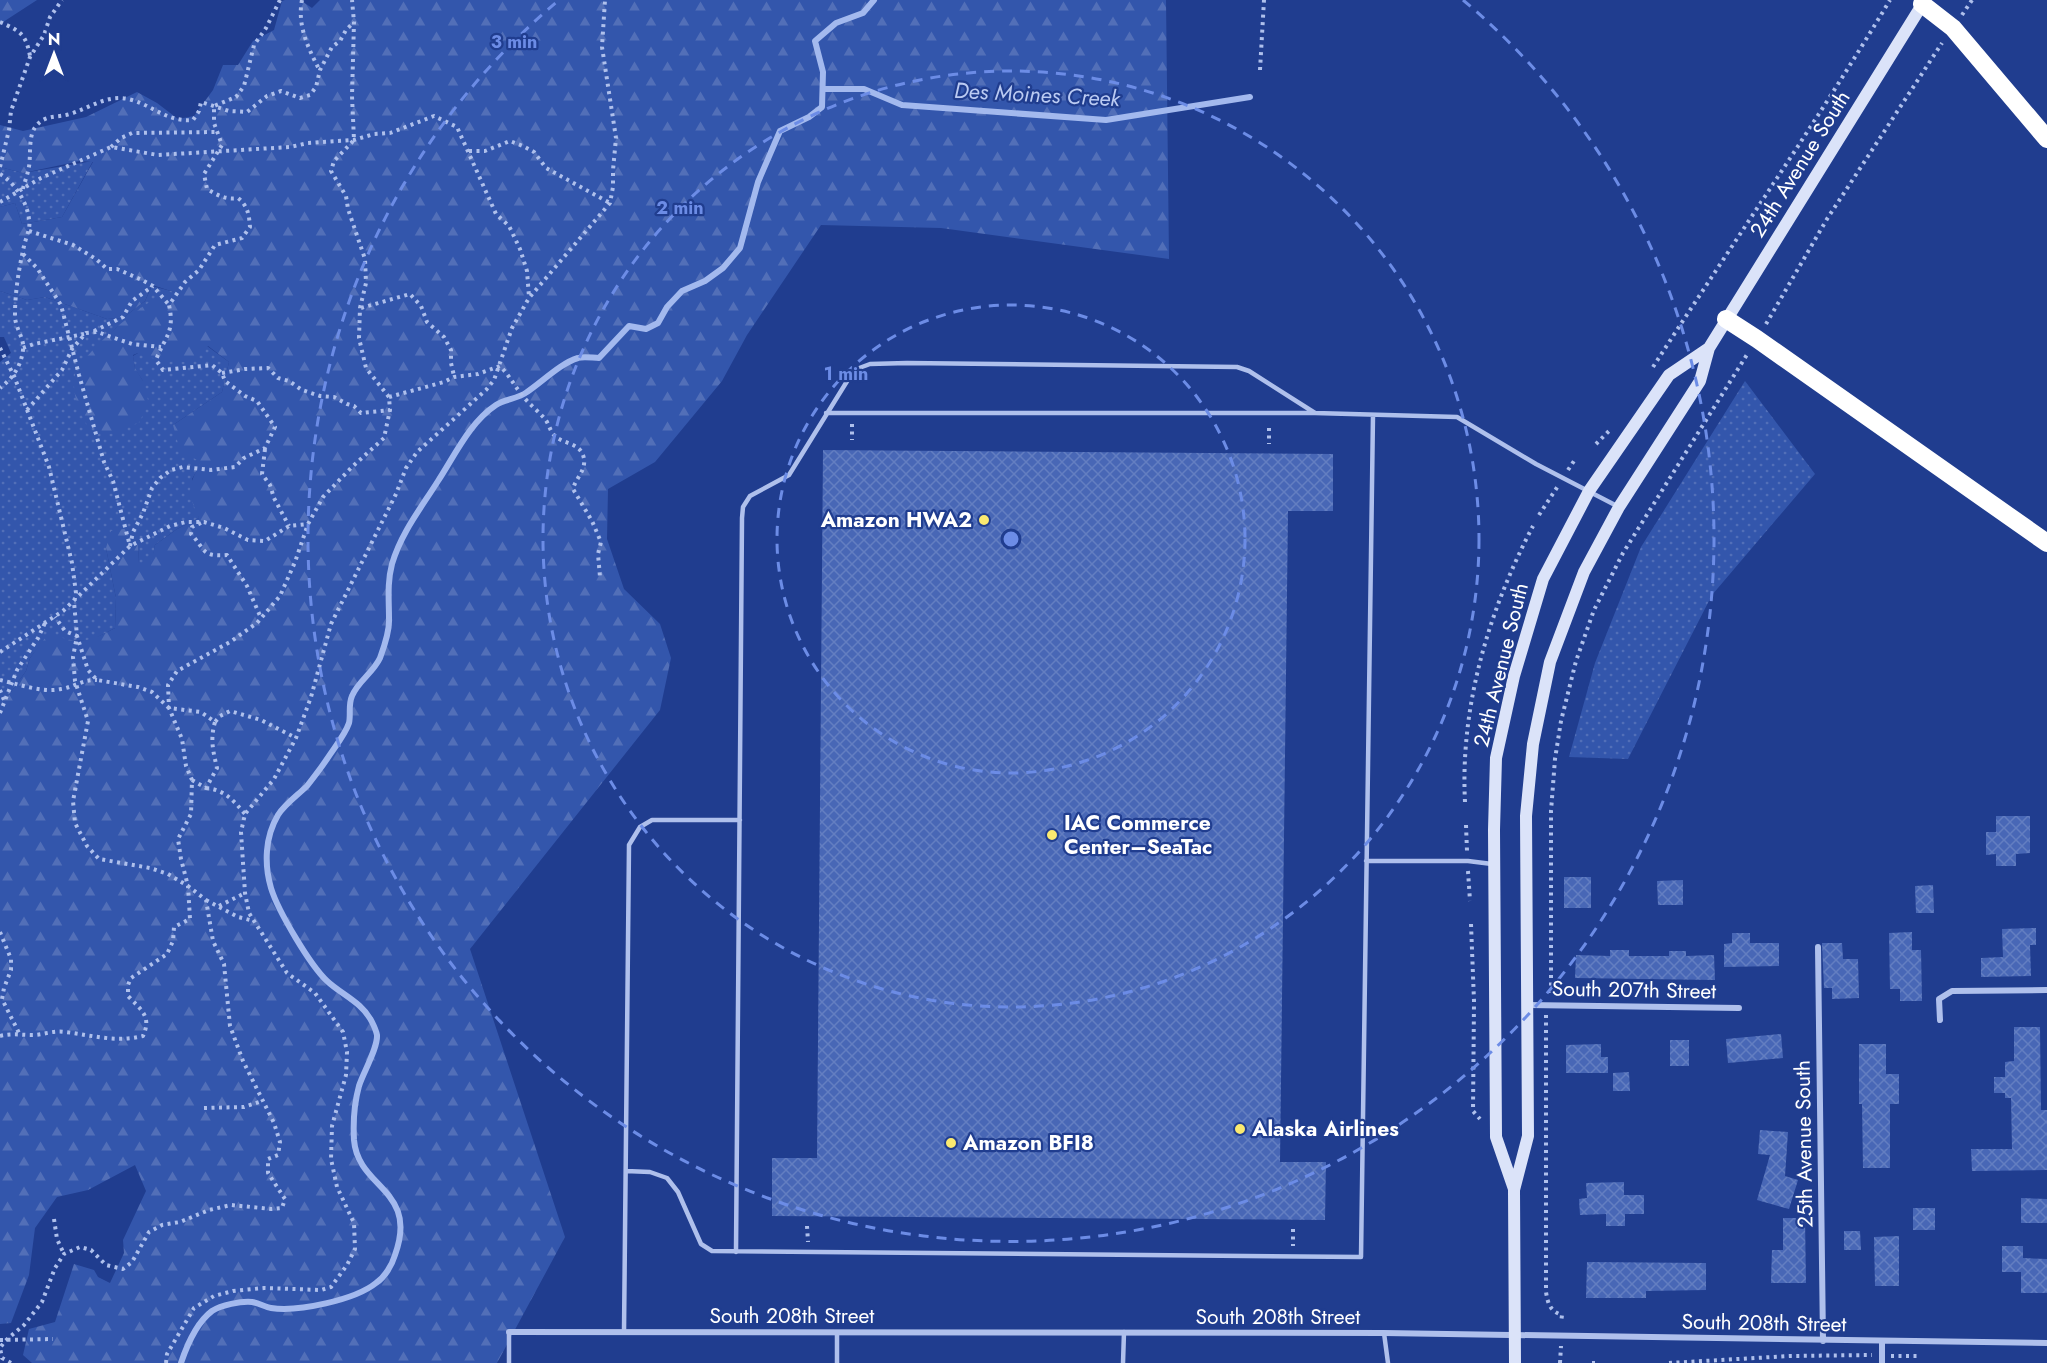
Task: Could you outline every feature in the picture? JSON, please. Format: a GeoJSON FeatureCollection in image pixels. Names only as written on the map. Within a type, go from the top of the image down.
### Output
{"type":"FeatureCollection","features":[{"type":"Feature","properties":{"kind":"highway"},"geometry":{"type":"LineString","coordinates":[[1924,2],[1953,28],[2047,139]]}},
{"type":"Feature","properties":{"kind":"highway"},"geometry":{"type":"LineString","coordinates":[[1726,319],[2047,543]]}},
{"type":"Feature","properties":{"kind":"street","name":"24th Avenue South"},"geometry":{"type":"LineString","coordinates":[[1515,1363],[1514,1190],[1528,1136],[1526,816],[1533,744],[1550,662],[1584,572],[1619,507],[1700,381],[1708,348],[1924,2]]}},
{"type":"Feature","properties":{"kind":"street","name":"24th Avenue South"},"geometry":{"type":"LineString","coordinates":[[1514,1190],[1496,1137],[1495,864],[1496,758],[1514,676],[1543,579],[1589,491],[1669,375],[1708,348]]}},
{"type":"Feature","properties":{"kind":"street","name":"25th Avenue South"},"geometry":{"type":"LineString","coordinates":[[1818,947],[1823,1341]]}},
{"type":"Feature","properties":{"kind":"street"},"geometry":{"type":"LineString","coordinates":[[1940,1020],[1939,999],[1952,991],[2047,990]]}},
{"type":"Feature","properties":{"kind":"street","name":"South 207th Street"},"geometry":{"type":"LineString","coordinates":[[1528,1005],[1739,1008]]}},
{"type":"Feature","properties":{"kind":"street","name":"South 208th Street"},"geometry":{"type":"LineString","coordinates":[[509,1332],[1384,1333],[2047,1343]]}},
{"type":"Feature","properties":{"kind":"street"},"geometry":{"type":"LineString","coordinates":[[1882,1341],[1882,1359]]}},
{"type":"Feature","properties":{"kind":"lane"},"geometry":{"type":"LineString","coordinates":[[736,1252],[742,518],[743,507],[750,496],[789,475],[854,370],[870,364],[1237,367],[1249,371],[1315,413]]}},
{"type":"Feature","properties":{"kind":"lane"},"geometry":{"type":"LineString","coordinates":[[826,413],[1315,413],[1457,417],[1536,464],[1619,507]]}},
{"type":"Feature","properties":{"kind":"lane"},"geometry":{"type":"LineString","coordinates":[[626,1171],[650,1172],[668,1178],[678,1192],[701,1244],[712,1251],[1361,1257],[1372,415]]}},
{"type":"Feature","properties":{"kind":"lane"},"geometry":{"type":"LineString","coordinates":[[624,1332],[630,845],[640,827],[652,820],[740,820]]}},
{"type":"Feature","properties":{"kind":"lane"},"geometry":{"type":"LineString","coordinates":[[1366,861],[1468,861],[1495,864]]}},
{"type":"Feature","properties":{"kind":"lane"},"geometry":{"type":"LineString","coordinates":[[509,1332],[509,1363]]}},
{"type":"Feature","properties":{"kind":"lane"},"geometry":{"type":"LineString","coordinates":[[1123,1363],[1124,1332]]}},
{"type":"Feature","properties":{"kind":"lane"},"geometry":{"type":"LineString","coordinates":[[837,1333],[837,1363]]}},
{"type":"Feature","properties":{"kind":"lane"},"geometry":{"type":"LineString","coordinates":[[1384,1333],[1388,1363]]}},
{"type":"Feature","properties":{"kind":"path"},"geometry":{"type":"LineString","coordinates":[[0,167],[11,111],[30,57],[44,35],[50,17],[62,0]]}},
{"type":"Feature","properties":{"kind":"path"},"geometry":{"type":"LineString","coordinates":[[214,106],[236,97],[243,86],[254,45],[266,28],[280,0]]}},
{"type":"Feature","properties":{"kind":"path"},"geometry":{"type":"LineString","coordinates":[[302,0],[300,8],[304,39],[320,70]]}},
{"type":"Feature","properties":{"kind":"path"},"geometry":{"type":"LineString","coordinates":[[0,1036],[62,1031],[113,1039],[131,1039],[142,1035],[148,1025],[146,1017],[128,996],[128,985],[131,978],[167,954],[173,941],[174,927],[190,919],[189,886],[178,839],[191,814],[192,780],[186,766],[182,739],[170,708],[168,685],[177,671],[230,642],[261,618],[280,596],[296,562],[308,524],[323,497],[384,438],[390,410],[389,398],[366,368],[359,338],[360,308],[366,283],[365,258],[348,209],[346,196],[332,171],[334,161],[354,140],[352,96],[354,22],[352,3],[347,0]]}},
{"type":"Feature","properties":{"kind":"path"},"geometry":{"type":"LineString","coordinates":[[166,1363],[167,1354],[194,1308],[214,1296],[233,1291],[264,1288],[321,1290],[331,1287],[355,1249],[354,1223],[337,1186],[332,1159],[332,1126],[346,1075],[347,1052],[343,1032],[315,993],[287,973],[249,914],[245,893],[241,832],[245,814],[274,779],[296,738],[311,697],[331,624],[396,494],[406,468],[417,452],[486,390],[494,380],[512,328],[529,298],[610,204],[616,138],[602,47],[605,0]]}},
{"type":"Feature","properties":{"kind":"path"},"geometry":{"type":"LineString","coordinates":[[1260,70],[1264,0]]}},
{"type":"Feature","properties":{"kind":"path"},"geometry":{"type":"LineString","coordinates":[[1652,369],[1720,262],[1781,174],[1890,0]]}},
{"type":"Feature","properties":{"kind":"path"},"geometry":{"type":"LineString","coordinates":[[0,22],[18,30],[24,36],[30,57]]}},
{"type":"Feature","properties":{"kind":"path"},"geometry":{"type":"LineString","coordinates":[[20,190],[28,170],[31,138],[35,127],[48,116],[70,114],[111,98],[128,99],[180,121],[193,120],[199,111],[201,102],[229,111],[247,112],[267,96],[281,91],[300,98],[310,95],[316,87],[320,70],[332,47],[340,41],[354,22]]}},
{"type":"Feature","properties":{"kind":"path"},"geometry":{"type":"LineString","coordinates":[[1551,995],[1551,811],[1555,759],[1561,721],[1576,661],[1594,610],[1623,553],[1757,339],[1827,219],[1920,74]]}},
{"type":"Feature","properties":{"kind":"path"},"geometry":{"type":"LineString","coordinates":[[169,305],[185,282],[199,270],[215,244],[242,238],[250,227],[249,213],[244,203],[238,198],[220,197],[207,189],[204,174],[222,145],[216,132],[214,106]]}},
{"type":"Feature","properties":{"kind":"path"},"geometry":{"type":"LineString","coordinates":[[111,147],[158,155],[216,153],[354,140],[374,134],[390,133],[434,116],[457,127],[496,214],[509,226],[527,271],[529,298]]}},
{"type":"Feature","properties":{"kind":"path"},"geometry":{"type":"LineString","coordinates":[[0,202],[41,178],[111,147],[121,138],[132,133],[216,132]]}},
{"type":"Feature","properties":{"kind":"path"},"geometry":{"type":"LineString","coordinates":[[469,151],[485,151],[510,141],[534,152],[546,168],[610,204]]}},
{"type":"Feature","properties":{"kind":"path"},"geometry":{"type":"LineString","coordinates":[[0,174],[20,190],[29,218],[29,231],[23,254],[15,315],[15,324],[23,348],[14,376],[0,388]]}},
{"type":"Feature","properties":{"kind":"path"},"geometry":{"type":"LineString","coordinates":[[29,231],[73,245],[96,259],[107,269],[117,269],[153,286],[169,305],[172,320],[171,331],[156,360],[163,369],[212,365],[222,373],[225,381],[245,396],[257,401],[275,428],[265,448],[262,474],[270,485],[274,498],[289,526]]}},
{"type":"Feature","properties":{"kind":"path"},"geometry":{"type":"LineString","coordinates":[[23,254],[37,268],[62,305],[72,349],[104,462],[113,481],[130,546]]}},
{"type":"Feature","properties":{"kind":"path"},"geometry":{"type":"LineString","coordinates":[[23,348],[100,329],[123,317],[132,301],[153,286]]}},
{"type":"Feature","properties":{"kind":"path"},"geometry":{"type":"LineString","coordinates":[[360,308],[410,294],[421,306],[427,322],[444,337],[451,350],[454,377]]}},
{"type":"Feature","properties":{"kind":"path"},"geometry":{"type":"LineString","coordinates":[[27,410],[62,370],[72,349],[86,333],[97,332],[132,344],[161,347]]}},
{"type":"Feature","properties":{"kind":"path"},"geometry":{"type":"LineString","coordinates":[[0,348],[14,376],[49,467],[75,579],[74,602],[77,636],[84,663],[98,680]]}},
{"type":"Feature","properties":{"kind":"path"},"geometry":{"type":"LineString","coordinates":[[389,398],[454,377],[478,374],[500,366]]}},
{"type":"Feature","properties":{"kind":"path"},"geometry":{"type":"LineString","coordinates":[[500,366],[546,421],[554,436],[577,446],[583,455],[585,464],[582,473],[576,478],[573,489],[592,520],[601,542],[598,554],[600,577]]}},
{"type":"Feature","properties":{"kind":"path"},"geometry":{"type":"LineString","coordinates":[[222,373],[268,368],[278,378],[289,381],[302,390],[320,396],[334,397],[354,406],[361,413],[390,410]]}},
{"type":"Feature","properties":{"kind":"path"},"geometry":{"type":"LineString","coordinates":[[852,424],[852,440]]}},
{"type":"Feature","properties":{"kind":"path"},"geometry":{"type":"LineString","coordinates":[[1269,428],[1269,444]]}},
{"type":"Feature","properties":{"kind":"path"},"geometry":{"type":"LineString","coordinates":[[1596,444],[1613,428]]}},
{"type":"Feature","properties":{"kind":"path"},"geometry":{"type":"LineString","coordinates":[[130,546],[133,532],[152,488],[171,470],[183,467],[211,470],[235,467],[244,458],[265,448]]}},
{"type":"Feature","properties":{"kind":"path"},"geometry":{"type":"LineString","coordinates":[[0,652],[74,602],[130,546],[170,526],[186,522],[204,522],[224,528],[248,540],[265,541],[289,526],[308,524]]}},
{"type":"Feature","properties":{"kind":"path"},"geometry":{"type":"LineString","coordinates":[[204,522],[192,527],[191,534],[202,549],[212,556],[227,555],[247,586],[261,618]]}},
{"type":"Feature","properties":{"kind":"path"},"geometry":{"type":"LineString","coordinates":[[1465,802],[1466,739],[1482,654],[1514,563],[1533,526]]}},
{"type":"Feature","properties":{"kind":"path"},"geometry":{"type":"LineString","coordinates":[[55,616],[65,631],[77,636]]}},
{"type":"Feature","properties":{"kind":"path"},"geometry":{"type":"LineString","coordinates":[[0,713],[17,670],[46,623]]}},
{"type":"Feature","properties":{"kind":"path"},"geometry":{"type":"LineString","coordinates":[[77,636],[73,657],[76,684],[88,721],[73,801],[75,823],[87,846],[99,859],[150,868],[168,874],[189,886],[206,900],[238,917],[254,921]]}},
{"type":"Feature","properties":{"kind":"path"},"geometry":{"type":"LineString","coordinates":[[0,680],[43,689],[61,690],[90,680],[138,687],[153,692],[170,708],[201,712],[215,722]]}},
{"type":"Feature","properties":{"kind":"path"},"geometry":{"type":"LineString","coordinates":[[0,690],[4,702]]}},
{"type":"Feature","properties":{"kind":"path"},"geometry":{"type":"LineString","coordinates":[[206,788],[218,768],[212,747],[212,734],[215,722],[220,716],[230,711],[261,720],[296,738]]}},
{"type":"Feature","properties":{"kind":"path"},"geometry":{"type":"LineString","coordinates":[[192,780],[206,788],[220,790],[231,798],[245,814]]}},
{"type":"Feature","properties":{"kind":"path"},"geometry":{"type":"LineString","coordinates":[[219,906],[245,893]]}},
{"type":"Feature","properties":{"kind":"path"},"geometry":{"type":"LineString","coordinates":[[11,1363],[2,1358],[0,1348],[2,1341],[24,1324],[42,1302],[64,1254],[80,1247],[91,1250],[106,1265],[123,1269],[132,1262],[149,1232],[162,1225],[180,1222],[210,1210],[231,1205],[282,1208],[285,1199],[268,1173],[268,1159],[278,1155],[280,1142],[274,1123],[243,1061],[230,1026],[224,964],[213,941],[206,900]]}},
{"type":"Feature","properties":{"kind":"path"},"geometry":{"type":"LineString","coordinates":[[1471,924],[1474,1001],[1473,1111]]}},
{"type":"Feature","properties":{"kind":"path"},"geometry":{"type":"LineString","coordinates":[[0,932],[11,959],[11,970],[2,999],[19,1033]]}},
{"type":"Feature","properties":{"kind":"path"},"geometry":{"type":"LineString","coordinates":[[1546,1015],[1546,1292],[1551,1309],[1562,1316],[1561,1324]]}},
{"type":"Feature","properties":{"kind":"path"},"geometry":{"type":"LineString","coordinates":[[204,1108],[244,1107],[262,1101]]}},
{"type":"Feature","properties":{"kind":"path"},"geometry":{"type":"LineString","coordinates":[[54,1219],[57,1239],[64,1254]]}},
{"type":"Feature","properties":{"kind":"path"},"geometry":{"type":"LineString","coordinates":[[807,1226],[808,1242]]}},
{"type":"Feature","properties":{"kind":"path"},"geometry":{"type":"LineString","coordinates":[[2,1341],[53,1339]]}},
{"type":"Feature","properties":{"kind":"path"},"geometry":{"type":"LineString","coordinates":[[1669,1363],[1790,1356],[1882,1359],[1927,1356]]}},
{"type":"Feature","properties":{"kind":"green space"},"geometry":{"type":"Polygon","coordinates":[[[0,0],[37,0],[0,24],[0,0]]]}},
{"type":"Feature","properties":{"kind":"green space"},"geometry":{"type":"Polygon","coordinates":[[[300,0],[312,8],[320,0],[1166,0],[1169,259],[941,228],[821,225],[747,335],[722,381],[655,462],[608,489],[607,539],[624,589],[660,624],[671,658],[660,710],[470,949],[565,1237],[497,1363],[32,1363],[23,1355],[29,1329],[55,1322],[74,1264],[94,1270],[98,1277],[110,1283],[124,1253],[123,1240],[146,1191],[135,1165],[88,1190],[57,1197],[35,1228],[29,1275],[11,1323],[0,1324],[0,697],[6,699],[26,671],[30,658],[49,633],[83,641],[115,628],[116,598],[106,548],[111,531],[130,528],[138,544],[139,563],[151,563],[155,545],[177,529],[199,518],[190,490],[201,462],[180,451],[173,425],[222,392],[229,362],[208,346],[188,362],[162,361],[138,353],[133,355],[135,368],[143,381],[148,400],[140,422],[110,434],[87,425],[75,395],[74,381],[79,367],[97,346],[133,314],[152,301],[174,292],[152,285],[145,301],[123,318],[107,319],[45,297],[27,300],[0,291],[0,207],[15,203],[22,224],[62,217],[93,162],[80,161],[23,173],[0,167],[0,125],[23,131],[86,117],[137,92],[157,103],[178,119],[194,116],[213,90],[223,65],[238,65],[253,41],[274,30],[282,1],[300,0]]]}},
{"type":"Feature","properties":{"kind":"green space"},"geometry":{"type":"Polygon","coordinates":[[[93,161],[62,217],[22,224],[15,203],[0,207],[0,167],[23,173],[93,161]]]}},
{"type":"Feature","properties":{"kind":"green space"},"geometry":{"type":"Polygon","coordinates":[[[152,286],[175,292],[131,317],[116,328],[90,354],[143,381],[135,369],[133,356],[138,353],[207,346],[229,362],[222,392],[173,425],[202,462],[192,479],[199,518],[177,529],[155,545],[152,563],[139,564],[138,544],[106,548],[116,598],[115,628],[90,641],[66,640],[39,647],[30,658],[26,671],[6,699],[0,697],[0,362],[11,353],[4,337],[0,337],[0,291],[27,300],[45,297],[107,319],[123,318],[145,301],[152,286]]]}},
{"type":"Feature","properties":{"kind":"green space"},"geometry":{"type":"Polygon","coordinates":[[[1745,381],[1815,474],[1712,595],[1628,759],[1569,757],[1595,663],[1641,547],[1745,381]]]}},
{"type":"Feature","properties":{"kind":"building","name":"IAC Commerce Center–SeaTac"},"geometry":{"type":"Polygon","coordinates":[[[823,450],[1333,454],[1333,511],[1288,511],[1280,1162],[1326,1162],[1325,1220],[772,1216],[772,1158],[817,1158],[823,450]]]}},
{"type":"Feature","properties":{"kind":"building"},"geometry":{"type":"Polygon","coordinates":[[[1996,816],[2030,816],[2030,853],[2016,854],[2016,866],[1996,866],[1996,854],[1986,855],[1986,832],[1996,832],[1996,816]]]}},
{"type":"Feature","properties":{"kind":"building"},"geometry":{"type":"Polygon","coordinates":[[[1564,877],[1591,877],[1591,908],[1564,908],[1564,877]]]}},
{"type":"Feature","properties":{"kind":"building"},"geometry":{"type":"Polygon","coordinates":[[[1683,880],[1683,905],[1658,905],[1657,881],[1683,880]]]}},
{"type":"Feature","properties":{"kind":"building"},"geometry":{"type":"Polygon","coordinates":[[[1933,885],[1934,913],[1916,913],[1915,886],[1933,885]]]}},
{"type":"Feature","properties":{"kind":"building"},"geometry":{"type":"Polygon","coordinates":[[[2036,928],[2036,945],[2030,945],[2031,976],[1981,977],[1981,958],[2003,957],[2002,929],[2036,928]]]}},
{"type":"Feature","properties":{"kind":"building"},"geometry":{"type":"Polygon","coordinates":[[[1912,932],[1912,950],[1921,950],[1922,1001],[1900,1001],[1900,989],[1890,989],[1889,933],[1912,932]]]}},
{"type":"Feature","properties":{"kind":"building"},"geometry":{"type":"Polygon","coordinates":[[[1732,933],[1750,933],[1750,943],[1779,943],[1779,966],[1724,967],[1724,944],[1732,943],[1732,933]]]}},
{"type":"Feature","properties":{"kind":"building"},"geometry":{"type":"Polygon","coordinates":[[[1822,943],[1842,943],[1843,959],[1858,959],[1859,998],[1832,999],[1832,988],[1824,988],[1822,943]]]}},
{"type":"Feature","properties":{"kind":"building"},"geometry":{"type":"Polygon","coordinates":[[[1610,950],[1629,950],[1629,956],[1669,956],[1669,951],[1686,951],[1686,956],[1714,955],[1715,980],[1575,978],[1576,955],[1610,956],[1610,950]]]}},
{"type":"Feature","properties":{"kind":"building"},"geometry":{"type":"Polygon","coordinates":[[[2014,1027],[2040,1027],[2041,1110],[2047,1110],[2047,1170],[1972,1171],[1971,1149],[2012,1149],[2011,1098],[2005,1098],[2005,1093],[1994,1093],[1994,1077],[2005,1077],[2005,1062],[2014,1061],[2014,1027]]]}},
{"type":"Feature","properties":{"kind":"building"},"geometry":{"type":"Polygon","coordinates":[[[1781,1034],[1783,1058],[1728,1063],[1726,1039],[1781,1034]]]}},
{"type":"Feature","properties":{"kind":"building"},"geometry":{"type":"Polygon","coordinates":[[[1670,1040],[1689,1040],[1689,1066],[1670,1066],[1670,1040]]]}},
{"type":"Feature","properties":{"kind":"building"},"geometry":{"type":"Polygon","coordinates":[[[1601,1044],[1601,1057],[1608,1057],[1608,1073],[1566,1073],[1566,1045],[1601,1044]]]}},
{"type":"Feature","properties":{"kind":"building"},"geometry":{"type":"Polygon","coordinates":[[[1859,1044],[1886,1044],[1886,1074],[1899,1074],[1899,1104],[1890,1104],[1890,1168],[1863,1168],[1862,1104],[1859,1104],[1859,1044]]]}},
{"type":"Feature","properties":{"kind":"building"},"geometry":{"type":"Polygon","coordinates":[[[1629,1072],[1630,1091],[1613,1091],[1613,1073],[1629,1072]]]}},
{"type":"Feature","properties":{"kind":"building"},"geometry":{"type":"Polygon","coordinates":[[[1760,1130],[1788,1132],[1785,1176],[1798,1180],[1789,1209],[1757,1200],[1770,1155],[1758,1154],[1760,1130]]]}},
{"type":"Feature","properties":{"kind":"building"},"geometry":{"type":"Polygon","coordinates":[[[1624,1182],[1624,1195],[1644,1195],[1644,1214],[1625,1214],[1625,1226],[1606,1226],[1606,1214],[1580,1215],[1579,1199],[1587,1198],[1586,1183],[1624,1182]]]}},
{"type":"Feature","properties":{"kind":"building"},"geometry":{"type":"Polygon","coordinates":[[[2021,1198],[2047,1199],[2047,1223],[2021,1223],[2021,1198]]]}},
{"type":"Feature","properties":{"kind":"building"},"geometry":{"type":"Polygon","coordinates":[[[1913,1208],[1935,1208],[1935,1230],[1913,1230],[1913,1208]]]}},
{"type":"Feature","properties":{"kind":"building"},"geometry":{"type":"Polygon","coordinates":[[[1783,1218],[1805,1218],[1806,1283],[1771,1283],[1772,1250],[1783,1250],[1783,1218]]]}},
{"type":"Feature","properties":{"kind":"building"},"geometry":{"type":"Polygon","coordinates":[[[1844,1231],[1860,1231],[1861,1250],[1844,1250],[1844,1231]]]}},
{"type":"Feature","properties":{"kind":"building"},"geometry":{"type":"Polygon","coordinates":[[[1899,1236],[1899,1286],[1875,1286],[1874,1237],[1899,1236]]]}},
{"type":"Feature","properties":{"kind":"building"},"geometry":{"type":"Polygon","coordinates":[[[2002,1246],[2023,1246],[2023,1258],[2047,1259],[2047,1293],[2021,1293],[2021,1272],[2002,1272],[2002,1246]]]}},
{"type":"Feature","properties":{"kind":"building"},"geometry":{"type":"Polygon","coordinates":[[[1587,1262],[1706,1263],[1706,1290],[1646,1291],[1646,1298],[1586,1298],[1587,1262]]]}},
{"type":"Feature","properties":{"kind":"waterway","name":"Des Moines Creek"},"geometry":{"type":"LineString","coordinates":[[181,1363],[197,1328],[212,1311],[231,1304],[247,1302],[271,1308],[296,1308],[355,1295],[379,1280],[388,1271],[395,1255],[400,1233],[399,1216],[394,1203],[365,1169],[358,1156],[354,1140],[357,1093],[375,1047],[376,1031],[363,1009],[320,973],[287,923],[271,888],[267,851],[270,832],[278,815],[307,786],[342,737],[349,723],[352,696],[380,658],[389,628],[390,571],[401,542],[464,440],[478,420],[487,412],[500,403],[523,394],[572,360],[583,357],[599,358],[629,326],[646,329],[658,323],[667,307],[682,291],[705,281],[723,268],[740,248],[758,182],[780,131],[809,117],[822,107],[823,72],[815,41],[836,23],[863,13],[874,0]]}},
{"type":"Feature","properties":{"kind":"waterway","name":"Des Moines Creek"},"geometry":{"type":"LineString","coordinates":[[824,89],[864,89],[902,105],[1106,120],[1250,97]]}},
{"type":"Feature","properties":{"kind":"place","name":"Amazon HWA2"},"geometry":{"type":"Point","coordinates":[984,520]}},
{"type":"Feature","properties":{"kind":"place","name":"IAC Commerce Center–SeaTac"},"geometry":{"type":"Point","coordinates":[1052,835]}},
{"type":"Feature","properties":{"kind":"place","name":"Alaska Airlines"},"geometry":{"type":"Point","coordinates":[1240,1129]}},
{"type":"Feature","properties":{"kind":"place","name":"Amazon BFI8"},"geometry":{"type":"Point","coordinates":[951,1143]}}]}
